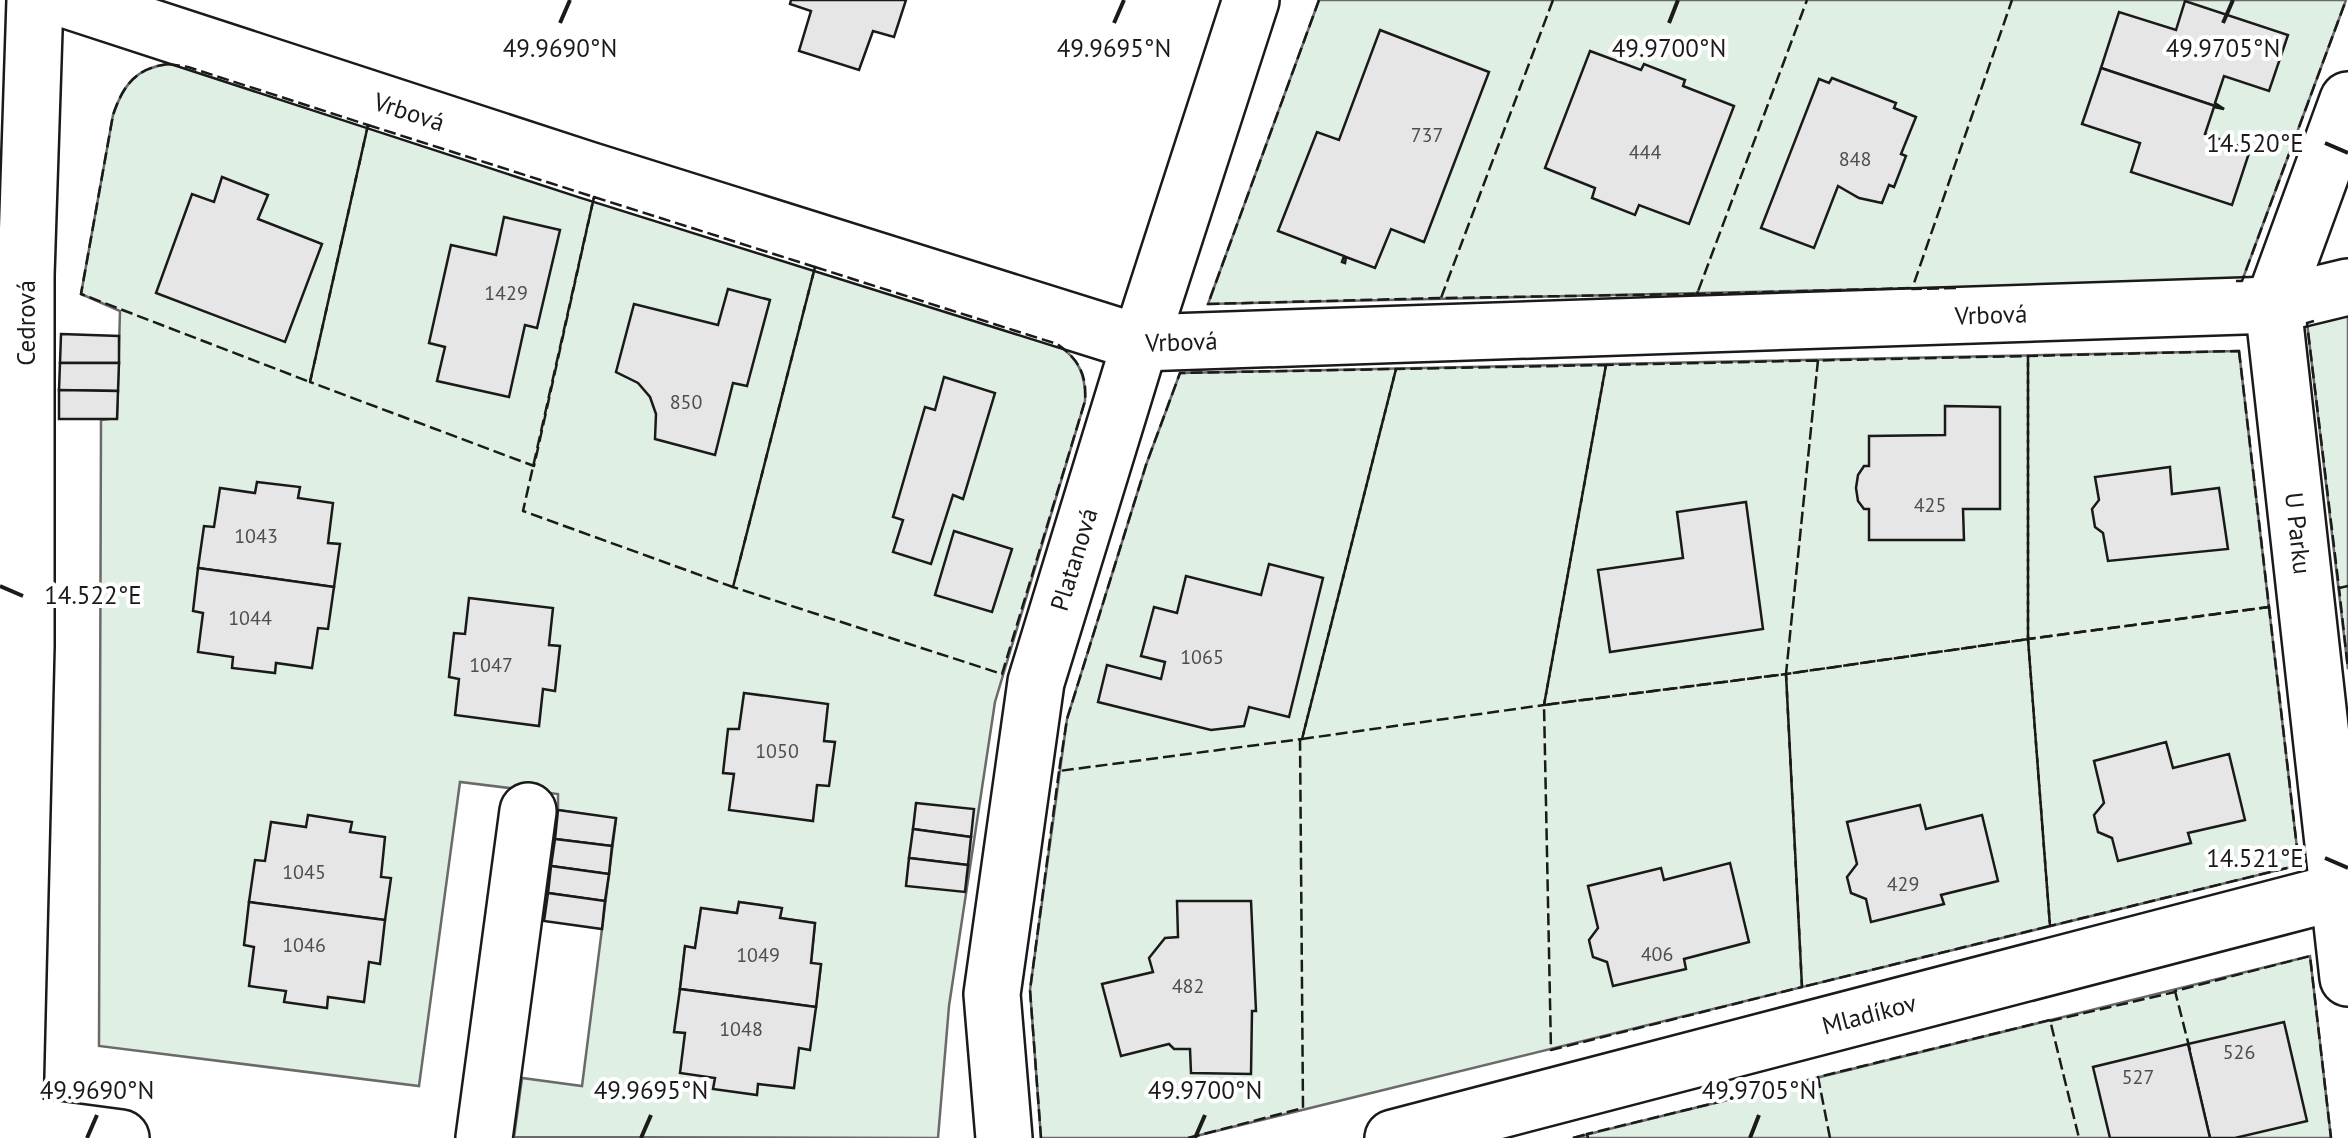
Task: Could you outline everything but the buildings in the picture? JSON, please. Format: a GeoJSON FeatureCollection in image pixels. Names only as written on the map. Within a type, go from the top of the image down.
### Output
{"type":"FeatureCollection","features":[{"type":"Feature","properties":{"kind":"street","name":"Cedrová"},"geometry":{"type":"LineString","coordinates":[[10,1128],[13,646],[35,0]]}},
{"type":"Feature","properties":{"kind":"street","name":"Vrbová"},"geometry":{"type":"LineString","coordinates":[[67,0],[1140,344],[2273,305],[2348,287]]}},
{"type":"Feature","properties":{"kind":"street","name":"Platanová"},"geometry":{"type":"LineString","coordinates":[[1004,1138],[992,994],[1036,682],[1251,0]]}},
{"type":"Feature","properties":{"kind":"street","name":"U Parku"},"geometry":{"type":"LineString","coordinates":[[2348,100],[2273,305],[2344,890],[2348,978]]}},
{"type":"Feature","properties":{"kind":"street"},"geometry":{"type":"LineString","coordinates":[[484,1138],[528,812]]}},
{"type":"Feature","properties":{"kind":"street","name":"Mladíkov"},"geometry":{"type":"LineString","coordinates":[[1393,1138],[2344,890]]}},
{"type":"Feature","properties":{"kind":"street"},"geometry":{"type":"LineString","coordinates":[[10,1128],[121,1138]]}},
{"type":"Feature","properties":{"kind":"green space"},"geometry":{"type":"Polygon","coordinates":[[[1319,0],[2346,0],[2242,281],[1208,304],[1319,0]]]}},
{"type":"Feature","properties":{"kind":"green space"},"geometry":{"type":"Polygon","coordinates":[[[157,66],[188,67],[1057,344],[1076,362],[1084,383],[1085,401],[995,702],[949,1006],[938,1138],[514,1137],[522,1078],[582,1086],[616,819],[558,810],[558,794],[460,782],[419,1086],[99,1046],[101,420],[117,418],[120,311],[81,294],[113,115],[132,80],[157,66]],[[739,902],[737,913],[701,909],[695,948],[685,947],[680,989],[816,1006],[821,965],[811,963],[815,923],[780,918],[781,908],[739,902]]]}},
{"type":"Feature","properties":{"kind":"green space"},"geometry":{"type":"Polygon","coordinates":[[[2348,313],[2348,669],[2307,323],[2348,313]]]}},
{"type":"Feature","properties":{"kind":"green space"},"geometry":{"type":"Polygon","coordinates":[[[2239,351],[2299,865],[1188,1138],[1041,1138],[1030,990],[1067,719],[1146,465],[1180,373],[2239,351]]]}},
{"type":"Feature","properties":{"kind":"green space"},"geometry":{"type":"Polygon","coordinates":[[[2310,956],[2331,1138],[1573,1138],[2310,956]]]}},
{"type":"Feature","properties":{"kind":"fence"},"geometry":{"type":"LineString","coordinates":[[1319,0],[1208,304],[1442,295]]}},
{"type":"Feature","properties":{"kind":"fence"},"geometry":{"type":"LineString","coordinates":[[1553,0],[1441,298],[1697,294],[1807,0]]}},
{"type":"Feature","properties":{"kind":"fence"},"geometry":{"type":"LineString","coordinates":[[1956,288],[1912,289],[2012,0]]}},
{"type":"Feature","properties":{"kind":"fence"},"geometry":{"type":"LineString","coordinates":[[2236,281],[2242,281],[2346,0]]}},
{"type":"Feature","properties":{"kind":"fence"},"geometry":{"type":"LineString","coordinates":[[168,64],[368,125],[310,382],[81,294],[117,104],[139,74],[168,64]]}},
{"type":"Feature","properties":{"kind":"fence"},"geometry":{"type":"LineString","coordinates":[[368,125],[594,197],[534,466],[310,382],[368,125]]}},
{"type":"Feature","properties":{"kind":"fence"},"geometry":{"type":"LineString","coordinates":[[594,197],[815,267],[733,587],[523,511],[594,197]]}},
{"type":"Feature","properties":{"kind":"fence"},"geometry":{"type":"LineString","coordinates":[[815,267],[1057,344],[1080,368],[1085,401],[1002,674],[733,587],[815,267]]}},
{"type":"Feature","properties":{"kind":"fence"},"geometry":{"type":"LineString","coordinates":[[1698,291],[1697,294],[1913,288]]}},
{"type":"Feature","properties":{"kind":"fence"},"geometry":{"type":"LineString","coordinates":[[2314,321],[2307,323],[2339,588],[2348,586],[2339,588],[2348,669]]}},
{"type":"Feature","properties":{"kind":"fence"},"geometry":{"type":"LineString","coordinates":[[2239,351],[2269,607],[2028,639],[2028,356],[2239,351]]}},
{"type":"Feature","properties":{"kind":"fence"},"geometry":{"type":"LineString","coordinates":[[1818,360],[1786,674],[1544,705],[1606,365],[2028,356],[2028,639],[1786,674],[1818,360]]}},
{"type":"Feature","properties":{"kind":"fence"},"geometry":{"type":"LineString","coordinates":[[1606,365],[1544,705],[1302,739],[1396,369],[1606,365]]}},
{"type":"Feature","properties":{"kind":"fence"},"geometry":{"type":"LineString","coordinates":[[1396,369],[1302,739],[1059,771],[1067,719],[1146,465],[1180,373],[1396,369]]}},
{"type":"Feature","properties":{"kind":"fence"},"geometry":{"type":"LineString","coordinates":[[2269,607],[2299,865],[2050,926],[2028,639],[2269,607]]}},
{"type":"Feature","properties":{"kind":"fence"},"geometry":{"type":"LineString","coordinates":[[2028,639],[2050,926],[1802,987],[1786,674],[2028,639]]}},
{"type":"Feature","properties":{"kind":"fence"},"geometry":{"type":"LineString","coordinates":[[1786,674],[1802,987],[1551,1050],[1544,705],[1786,674]]}},
{"type":"Feature","properties":{"kind":"fence"},"geometry":{"type":"LineString","coordinates":[[1188,1138],[1303,1108],[1300,739]]}},
{"type":"Feature","properties":{"kind":"fence"},"geometry":{"type":"LineString","coordinates":[[1041,1138],[1030,990],[1062,771]]}},
{"type":"Feature","properties":{"kind":"fence"},"geometry":{"type":"LineString","coordinates":[[2190,1050],[2175,991],[2310,956],[2331,1138]]}},
{"type":"Feature","properties":{"kind":"fence"},"geometry":{"type":"LineString","coordinates":[[2050,1021],[2175,992]]}},
{"type":"Feature","properties":{"kind":"fence"},"geometry":{"type":"LineString","coordinates":[[1830,1138],[1818,1077],[2050,1020],[2079,1138]]}},
{"type":"Feature","properties":{"kind":"fence"},"geometry":{"type":"LineString","coordinates":[[1573,1138],[1587,1134],[1588,1138],[1587,1134],[1818,1078]]}}]}
